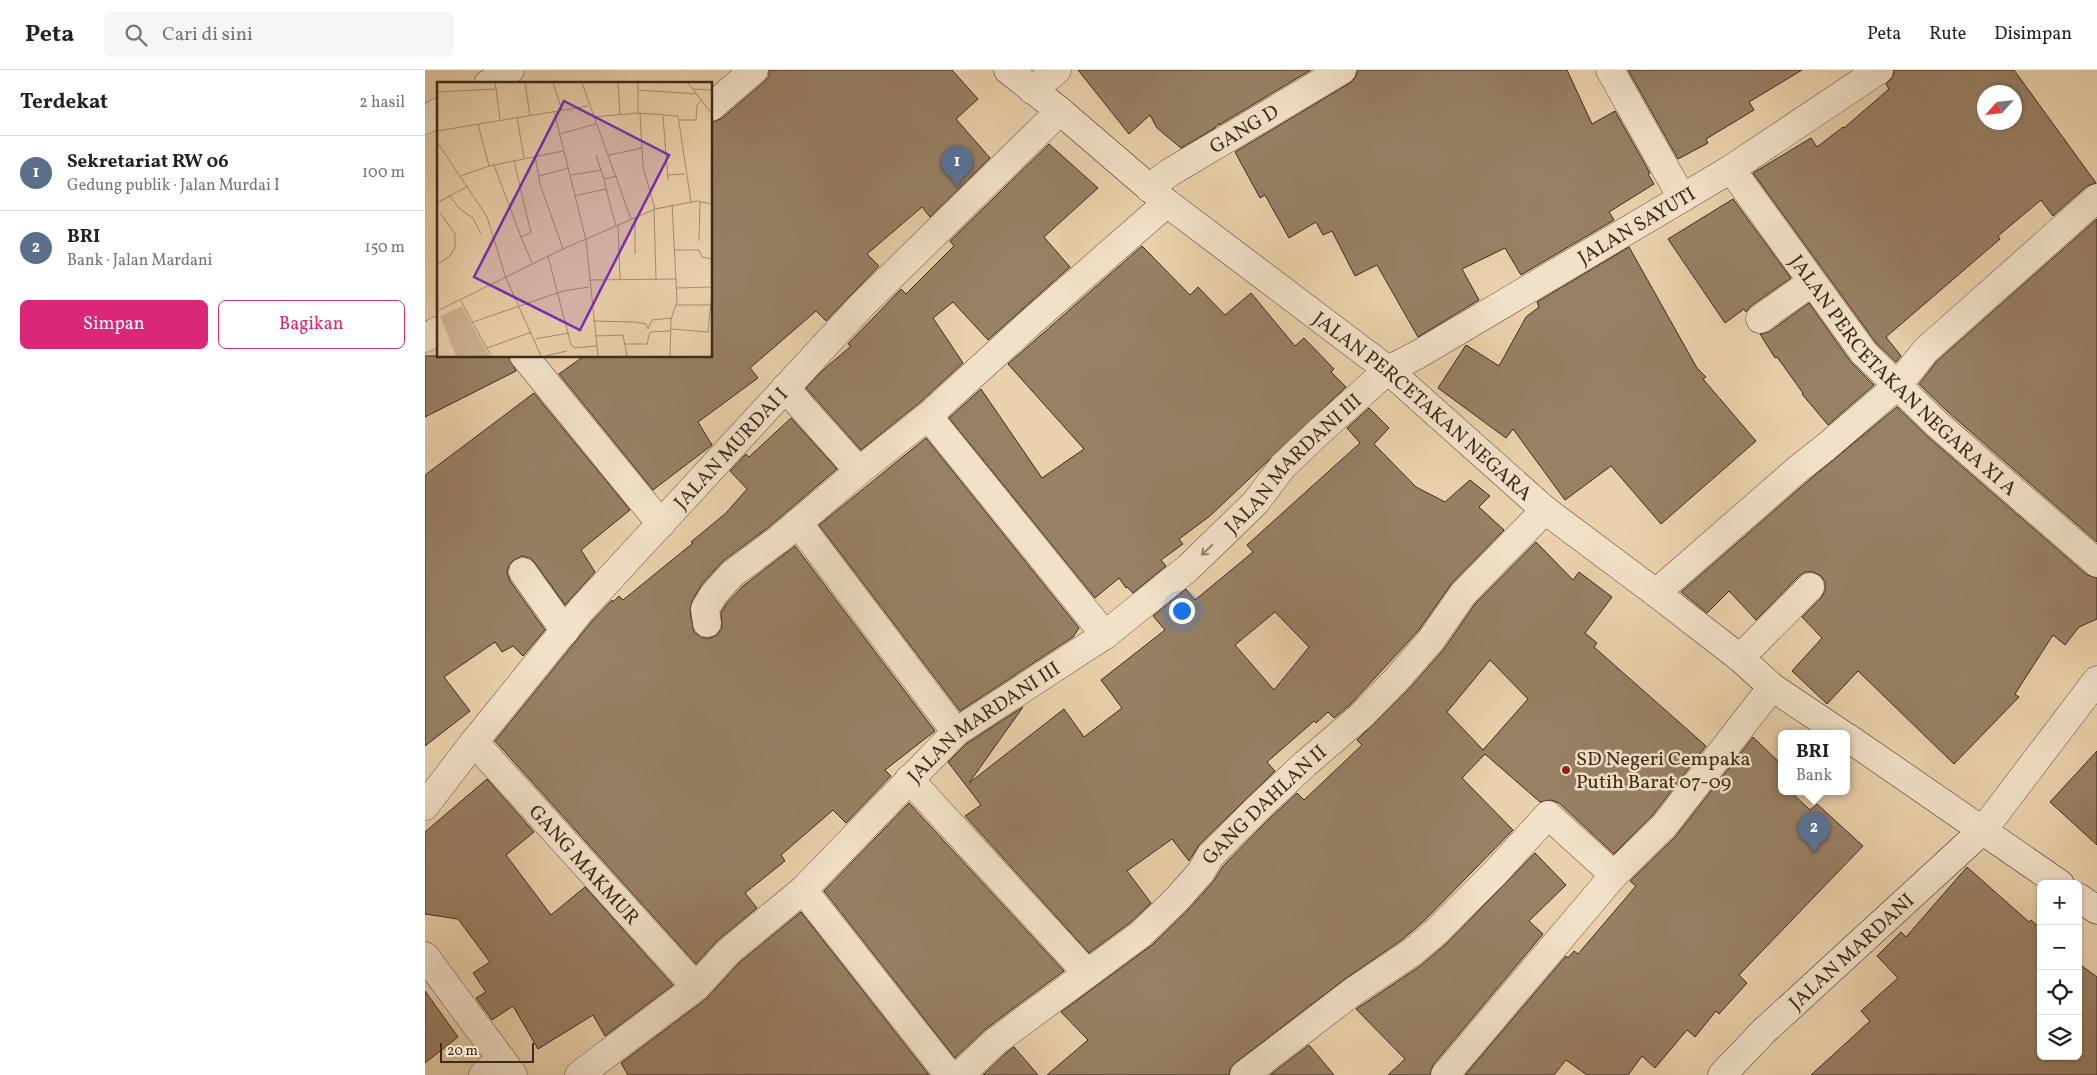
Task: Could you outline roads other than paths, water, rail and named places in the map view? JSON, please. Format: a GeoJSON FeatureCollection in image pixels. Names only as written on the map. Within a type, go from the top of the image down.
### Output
{"type":"FeatureCollection","features":[{"type":"Feature","properties":{"kind":"street"},"geometry":{"type":"LineString","coordinates":[[491,82],[510,70]]}},
{"type":"Feature","properties":{"kind":"street"},"geometry":{"type":"LineString","coordinates":[[713,105],[754,70]]}},
{"type":"Feature","properties":{"kind":"street","name":"JALAN PERCETAKAN NEGARA"},"geometry":{"type":"LineString","coordinates":[[1008,70],[1060,111],[1158,196],[1388,370],[1545,510],[1740,658],[1772,687],[1836,730]]}},
{"type":"Feature","properties":{"kind":"street"},"geometry":{"type":"LineString","coordinates":[[1032,90],[1057,70]]}},
{"type":"Feature","properties":{"kind":"street","name":"GANG D"},"geometry":{"type":"LineString","coordinates":[[707,623],[705,609],[720,587],[732,574],[799,523],[859,471],[928,416],[1031,322],[1158,196],[1169,173],[1342,70]]}},
{"type":"Feature","properties":{"kind":"street"},"geometry":{"type":"LineString","coordinates":[[1610,70],[1682,198]]}},
{"type":"Feature","properties":{"kind":"street","name":"JALAN SAYUTI"},"geometry":{"type":"LineString","coordinates":[[1388,370],[1419,354],[1731,169],[1879,70]]}},
{"type":"Feature","properties":{"kind":"street","name":"JALAN MURDAI I"},"geometry":{"type":"LineString","coordinates":[[429,792],[474,742],[581,610],[785,388],[863,304],[1060,111]]}},
{"type":"Feature","properties":{"kind":"street"},"geometry":{"type":"LineString","coordinates":[[425,120],[437,113]]}},
{"type":"Feature","properties":{"kind":"street","name":"JALAN PERCETAKAN NEGARA XI A"},"geometry":{"type":"LineString","coordinates":[[1731,169],[1864,352],[1937,424],[2097,563]]}},
{"type":"Feature","properties":{"kind":"street"},"geometry":{"type":"LineString","coordinates":[[1656,593],[1798,469],[1826,448],[1897,386],[1926,350],[2097,198]]}},
{"type":"Feature","properties":{"kind":"street"},"geometry":{"type":"LineString","coordinates":[[1760,319],[1812,282]]}},
{"type":"Feature","properties":{"kind":"street"},"geometry":{"type":"LineString","coordinates":[[425,338],[437,331]]}},
{"type":"Feature","properties":{"kind":"street"},"geometry":{"type":"LineString","coordinates":[[526,358],[661,524]]}},
{"type":"Feature","properties":{"kind":"street","name":"JALAN MARDANI III"},"geometry":{"type":"LineString","coordinates":[[579,1075],[696,987],[728,952],[803,890],[956,732],[1105,635],[1188,568],[1256,502],[1283,466],[1388,370]]}},
{"type":"Feature","properties":{"kind":"street"},"geometry":{"type":"LineString","coordinates":[[785,388],[859,471]]}},
{"type":"Feature","properties":{"kind":"street"},"geometry":{"type":"LineString","coordinates":[[928,416],[1105,635]]}},
{"type":"Feature","properties":{"kind":"street","name":"GANG DAHLAN II"},"geometry":{"type":"LineString","coordinates":[[960,1075],[996,1040],[1141,934],[1176,900],[1201,872],[1210,856],[1255,811],[1305,764],[1362,715],[1431,640],[1463,594],[1545,510]]}},
{"type":"Feature","properties":{"kind":"street"},"geometry":{"type":"LineString","coordinates":[[799,523],[956,732]]}},
{"type":"Feature","properties":{"kind":"street"},"geometry":{"type":"LineString","coordinates":[[523,572],[565,630]]}},
{"type":"Feature","properties":{"kind":"street"},"geometry":{"type":"LineString","coordinates":[[1740,658],[1810,587]]}},
{"type":"Feature","properties":{"kind":"street"},"geometry":{"type":"LineString","coordinates":[[1983,830],[2097,680]]}},
{"type":"Feature","properties":{"kind":"street"},"geometry":{"type":"LineString","coordinates":[[1445,1075],[1614,875],[1664,826],[1772,687]]}},
{"type":"Feature","properties":{"kind":"street"},"geometry":{"type":"LineString","coordinates":[[1850,739],[2054,880]]}},
{"type":"Feature","properties":{"kind":"street","name":"GANG MAKMUR"},"geometry":{"type":"LineString","coordinates":[[474,742],[696,987]]}},
{"type":"Feature","properties":{"kind":"street"},"geometry":{"type":"LineString","coordinates":[[909,779],[1087,973]]}},
{"type":"Feature","properties":{"kind":"street"},"geometry":{"type":"LineString","coordinates":[[1244,1075],[1354,992],[1411,953],[1489,880],[1548,815],[1614,875]]}},
{"type":"Feature","properties":{"kind":"street","name":"JALAN MARDANI"},"geometry":{"type":"LineString","coordinates":[[1722,1075],[1764,1031],[1983,830]]}},
{"type":"Feature","properties":{"kind":"street"},"geometry":{"type":"LineString","coordinates":[[803,890],[949,1075]]}},
{"type":"Feature","properties":{"kind":"street"},"geometry":{"type":"LineString","coordinates":[[2082,900],[2097,910]]}},
{"type":"Feature","properties":{"kind":"street"},"geometry":{"type":"LineString","coordinates":[[425,956],[499,1069]]}},
{"type":"Feature","properties":{"kind":"place","name":"Sekretariat RW 06"},"geometry":{"type":"Point","coordinates":[957,187]}},
{"type":"Feature","properties":{"kind":"place","name":"SD Negeri Cempaka Putih Barat 07-09"},"geometry":{"type":"Point","coordinates":[1566,770]}},
{"type":"Feature","properties":{"kind":"place","name":"BRI"},"geometry":{"type":"Point","coordinates":[1814,853]}}]}
